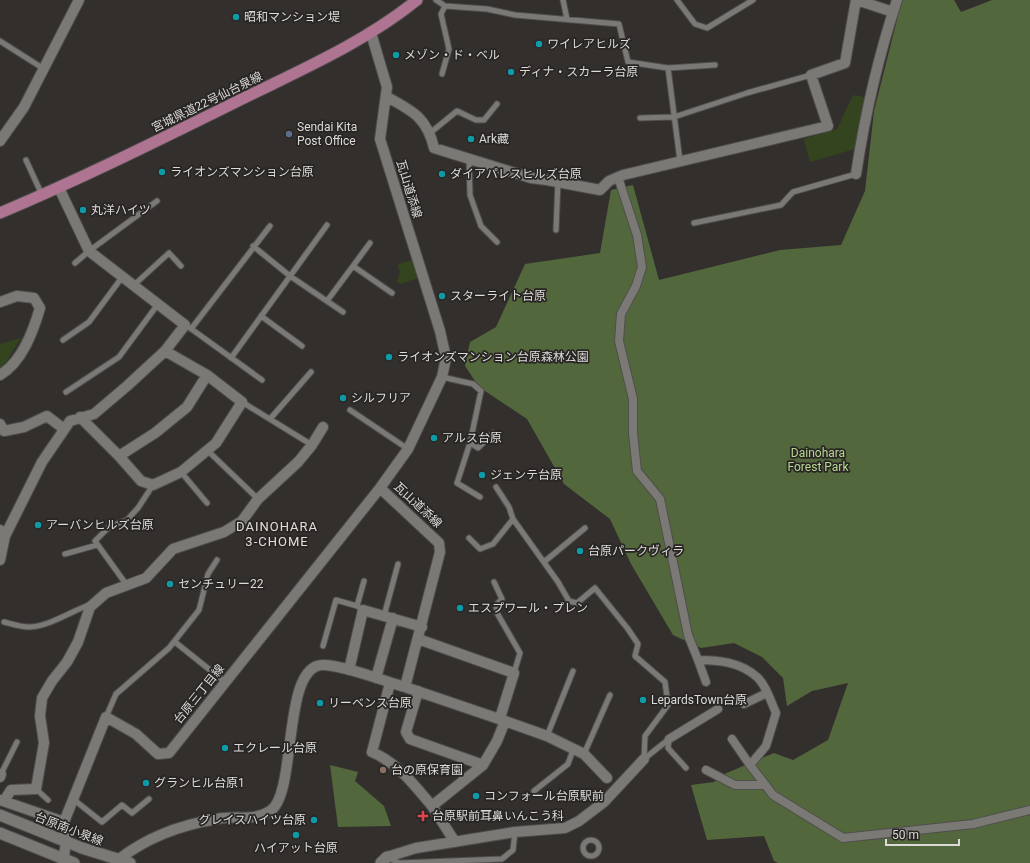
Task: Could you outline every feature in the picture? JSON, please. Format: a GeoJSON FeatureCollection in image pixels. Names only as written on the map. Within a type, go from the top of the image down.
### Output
{"type":"FeatureCollection","features":[{"type":"Feature","properties":{"kind":"main road","name":"宮城県道22号仙台泉線"},"geometry":{"type":"LineString","coordinates":[[0,213],[59,188],[279,81],[371,33],[417,0]]}},
{"type":"Feature","properties":{"kind":"street"},"geometry":{"type":"LineString","coordinates":[[0,141],[24,107],[79,0]]}},
{"type":"Feature","properties":{"kind":"street"},"geometry":{"type":"LineString","coordinates":[[387,97],[411,109],[430,133],[434,148],[531,178],[600,190],[609,181],[618,177],[828,126],[811,75],[845,63],[857,0],[893,12]]}},
{"type":"Feature","properties":{"kind":"street"},"geometry":{"type":"LineString","coordinates":[[856,174],[865,115],[897,0]]}},
{"type":"Feature","properties":{"kind":"street","name":"瓦山道添線"},"geometry":{"type":"LineString","coordinates":[[371,33],[388,87],[380,139],[440,331],[446,358],[442,377],[408,449],[380,488],[439,543],[440,552],[422,627],[405,687]]}},
{"type":"Feature","properties":{"kind":"street"},"geometry":{"type":"LineString","coordinates":[[618,177],[637,235],[642,267],[636,286],[621,314],[619,341],[633,399],[633,433],[637,471],[660,499],[688,635],[706,682]]}},
{"type":"Feature","properties":{"kind":"street"},"geometry":{"type":"LineString","coordinates":[[0,560],[3,533],[64,428],[70,421],[94,414],[165,351],[188,327],[89,250],[59,188]]}},
{"type":"Feature","properties":{"kind":"street"},"geometry":{"type":"LineString","coordinates":[[0,302],[17,296],[34,298],[40,308],[34,327],[21,353],[9,370],[0,375]]}},
{"type":"Feature","properties":{"kind":"street"},"geometry":{"type":"LineString","coordinates":[[80,417],[119,456],[141,481],[153,485],[181,472],[216,442],[242,402],[207,375],[165,351]]}},
{"type":"Feature","properties":{"kind":"street"},"geometry":{"type":"LineString","coordinates":[[119,456],[155,433],[187,407],[207,375]]}},
{"type":"Feature","properties":{"kind":"street"},"geometry":{"type":"LineString","coordinates":[[0,424],[4,430],[24,427],[47,416],[64,428]]}},
{"type":"Feature","properties":{"kind":"street"},"geometry":{"type":"LineString","coordinates":[[64,822],[2,801],[11,790],[36,789],[44,743],[40,716],[42,698],[52,681],[67,662],[78,642],[90,607],[106,593],[126,584],[146,578],[173,549],[198,542],[242,521],[258,499],[298,462],[312,445],[323,427]]}},
{"type":"Feature","properties":{"kind":"street","name":"台原三丁目線"},"geometry":{"type":"LineString","coordinates":[[106,717],[136,734],[158,754],[168,753],[380,488]]}},
{"type":"Feature","properties":{"kind":"street"},"geometry":{"type":"LineString","coordinates":[[349,670],[360,608],[422,627]]}},
{"type":"Feature","properties":{"kind":"street"},"geometry":{"type":"LineString","coordinates":[[376,678],[388,617]]}},
{"type":"Feature","properties":{"kind":"street"},"geometry":{"type":"LineString","coordinates":[[418,639],[514,673],[497,741],[483,764],[432,806]]}},
{"type":"Feature","properties":{"kind":"street"},"geometry":{"type":"LineString","coordinates":[[698,660],[720,660],[742,667],[758,678],[767,693],[776,713],[772,730],[766,746],[750,765]]}},
{"type":"Feature","properties":{"kind":"street"},"geometry":{"type":"LineString","coordinates":[[118,860],[134,847],[160,834],[218,818],[253,818],[272,811],[281,797],[294,712],[303,680],[312,668],[322,664],[349,670],[418,691],[502,719],[547,736],[573,750],[584,754],[607,778]]}},
{"type":"Feature","properties":{"kind":"street"},"geometry":{"type":"LineString","coordinates":[[390,683],[372,752],[384,758],[404,773],[432,806],[455,842]]}},
{"type":"Feature","properties":{"kind":"street"},"geometry":{"type":"LineString","coordinates":[[418,691],[406,732],[410,738],[483,764]]}},
{"type":"Feature","properties":{"kind":"street"},"geometry":{"type":"LineString","coordinates":[[744,704],[767,693]]}},
{"type":"Feature","properties":{"kind":"street"},"geometry":{"type":"LineString","coordinates":[[669,739],[718,709]]}},
{"type":"Feature","properties":{"kind":"street"},"geometry":{"type":"LineString","coordinates":[[0,833],[67,862],[64,822],[106,717]]}},
{"type":"Feature","properties":{"kind":"street"},"geometry":{"type":"LineString","coordinates":[[732,739],[773,795],[843,838],[973,824],[1030,810]]}},
{"type":"Feature","properties":{"kind":"street"},"geometry":{"type":"LineString","coordinates":[[382,861],[416,848],[515,832],[565,828],[579,821],[604,802],[644,759]]}},
{"type":"Feature","properties":{"kind":"street"},"geometry":{"type":"LineString","coordinates":[[706,770],[735,785],[765,785]]}},
{"type":"Feature","properties":{"kind":"street","name":"台原南小泉線"},"geometry":{"type":"LineString","coordinates":[[0,815],[66,842],[130,863]]}},
{"type":"Feature","properties":{"kind":"lane"},"geometry":{"type":"LineString","coordinates":[[436,0],[445,6],[620,24],[628,62],[668,68],[715,65]]}},
{"type":"Feature","properties":{"kind":"lane"},"geometry":{"type":"LineString","coordinates":[[563,0],[567,19]]}},
{"type":"Feature","properties":{"kind":"lane"},"geometry":{"type":"LineString","coordinates":[[677,0],[695,24],[707,28],[753,0]]}},
{"type":"Feature","properties":{"kind":"lane"},"geometry":{"type":"LineString","coordinates":[[442,74],[449,49],[441,14],[445,6]]}},
{"type":"Feature","properties":{"kind":"lane"},"geometry":{"type":"LineString","coordinates":[[0,41],[44,69]]}},
{"type":"Feature","properties":{"kind":"lane"},"geometry":{"type":"LineString","coordinates":[[668,68],[680,161]]}},
{"type":"Feature","properties":{"kind":"lane"},"geometry":{"type":"LineString","coordinates":[[640,118],[674,117],[747,93],[811,75]]}},
{"type":"Feature","properties":{"kind":"lane"},"geometry":{"type":"LineString","coordinates":[[430,133],[457,111],[476,120],[484,120],[496,104]]}},
{"type":"Feature","properties":{"kind":"lane"},"geometry":{"type":"LineString","coordinates":[[469,159],[470,196],[481,226],[497,242]]}},
{"type":"Feature","properties":{"kind":"lane"},"geometry":{"type":"LineString","coordinates":[[26,160],[42,195]]}},
{"type":"Feature","properties":{"kind":"lane"},"geometry":{"type":"LineString","coordinates":[[694,223],[781,205],[793,192],[856,174]]}},
{"type":"Feature","properties":{"kind":"lane"},"geometry":{"type":"LineString","coordinates":[[556,230],[558,182]]}},
{"type":"Feature","properties":{"kind":"lane"},"geometry":{"type":"LineString","coordinates":[[75,263],[89,250],[157,201]]}},
{"type":"Feature","properties":{"kind":"lane"},"geometry":{"type":"LineString","coordinates":[[262,380],[188,327],[270,226]]}},
{"type":"Feature","properties":{"kind":"lane"},"geometry":{"type":"LineString","coordinates":[[231,358],[327,226]]}},
{"type":"Feature","properties":{"kind":"lane"},"geometry":{"type":"LineString","coordinates":[[327,301],[370,243]]}},
{"type":"Feature","properties":{"kind":"lane"},"geometry":{"type":"LineString","coordinates":[[254,246],[290,276],[343,312]]}},
{"type":"Feature","properties":{"kind":"lane"},"geometry":{"type":"LineString","coordinates":[[134,285],[169,253],[181,266]]}},
{"type":"Feature","properties":{"kind":"lane"},"geometry":{"type":"LineString","coordinates":[[353,266],[392,293]]}},
{"type":"Feature","properties":{"kind":"lane"},"geometry":{"type":"LineString","coordinates":[[62,340],[89,322],[123,276]]}},
{"type":"Feature","properties":{"kind":"lane"},"geometry":{"type":"LineString","coordinates":[[66,392],[119,357],[158,304]]}},
{"type":"Feature","properties":{"kind":"lane"},"geometry":{"type":"LineString","coordinates":[[261,316],[302,346]]}},
{"type":"Feature","properties":{"kind":"lane"},"geometry":{"type":"LineString","coordinates":[[270,419],[311,372]]}},
{"type":"Feature","properties":{"kind":"lane"},"geometry":{"type":"LineString","coordinates":[[442,377],[473,384],[480,391],[470,443],[457,483],[480,497]]}},
{"type":"Feature","properties":{"kind":"lane"},"geometry":{"type":"LineString","coordinates":[[242,402],[312,445]]}},
{"type":"Feature","properties":{"kind":"lane"},"geometry":{"type":"LineString","coordinates":[[350,410],[408,449]]}},
{"type":"Feature","properties":{"kind":"lane"},"geometry":{"type":"LineString","coordinates":[[470,443],[478,448],[493,433]]}},
{"type":"Feature","properties":{"kind":"lane"},"geometry":{"type":"LineString","coordinates":[[207,450],[258,499]]}},
{"type":"Feature","properties":{"kind":"lane"},"geometry":{"type":"LineString","coordinates":[[181,472],[207,503]]}},
{"type":"Feature","properties":{"kind":"lane"},"geometry":{"type":"LineString","coordinates":[[126,584],[95,541],[110,527],[127,520],[138,508],[153,485]]}},
{"type":"Feature","properties":{"kind":"lane"},"geometry":{"type":"LineString","coordinates":[[496,487],[509,507],[513,519],[544,562],[569,601],[577,603],[595,588],[628,629],[638,644],[635,656],[665,682],[668,705],[645,736],[644,759]]}},
{"type":"Feature","properties":{"kind":"lane"},"geometry":{"type":"LineString","coordinates":[[469,538],[480,549],[493,544],[513,519]]}},
{"type":"Feature","properties":{"kind":"lane"},"geometry":{"type":"LineString","coordinates":[[544,562],[585,528]]}},
{"type":"Feature","properties":{"kind":"lane"},"geometry":{"type":"LineString","coordinates":[[65,554],[97,544]]}},
{"type":"Feature","properties":{"kind":"lane"},"geometry":{"type":"LineString","coordinates":[[106,717],[116,694],[120,689],[152,664],[175,642],[199,610],[208,574],[217,560]]}},
{"type":"Feature","properties":{"kind":"lane"},"geometry":{"type":"LineString","coordinates":[[388,617],[398,564]]}},
{"type":"Feature","properties":{"kind":"lane"},"geometry":{"type":"LineString","coordinates":[[323,646],[336,600],[360,608],[364,581]]}},
{"type":"Feature","properties":{"kind":"lane"},"geometry":{"type":"LineString","coordinates":[[494,582],[502,600],[496,605],[498,613],[520,653],[514,673]]}},
{"type":"Feature","properties":{"kind":"lane"},"geometry":{"type":"LineString","coordinates":[[4,622],[28,627],[43,624],[94,603]]}},
{"type":"Feature","properties":{"kind":"lane"},"geometry":{"type":"LineString","coordinates":[[175,642],[225,682]]}},
{"type":"Feature","properties":{"kind":"lane"},"geometry":{"type":"LineString","coordinates":[[547,736],[573,672]]}},
{"type":"Feature","properties":{"kind":"lane"},"geometry":{"type":"LineString","coordinates":[[584,754],[610,695]]}},
{"type":"Feature","properties":{"kind":"lane"},"geometry":{"type":"LineString","coordinates":[[644,759],[669,739]]}},
{"type":"Feature","properties":{"kind":"lane"},"geometry":{"type":"LineString","coordinates":[[669,739],[668,748],[686,768]]}},
{"type":"Feature","properties":{"kind":"lane"},"geometry":{"type":"LineString","coordinates":[[0,775],[18,742]]}},
{"type":"Feature","properties":{"kind":"lane"},"geometry":{"type":"LineString","coordinates":[[534,791],[568,764],[573,750]]}},
{"type":"Feature","properties":{"kind":"lane"},"geometry":{"type":"LineString","coordinates":[[36,789],[48,800]]}},
{"type":"Feature","properties":{"kind":"lane"},"geometry":{"type":"LineString","coordinates":[[74,799],[102,822],[122,805],[132,813],[149,799]]}},
{"type":"Feature","properties":{"kind":"lane"},"geometry":{"type":"LineString","coordinates":[[382,861],[400,863],[502,859],[513,850],[515,832]]}},
{"type":"Feature","properties":{"kind":"lane"},"geometry":{"type":"LineString","coordinates":[[589,863],[591,856]]}},
{"type":"Feature","properties":{"kind":"green space","name":"Dainohara Forest Park"},"geometry":{"type":"Polygon","coordinates":[[[902,0],[954,0],[961,12],[992,0],[1030,0],[1030,863],[778,863],[774,861],[764,836],[707,840],[691,785],[714,782],[722,775],[774,753],[793,760],[828,740],[848,683],[812,691],[787,706],[783,678],[762,657],[734,643],[701,648],[673,635],[631,564],[610,519],[564,484],[527,419],[479,387],[465,366],[470,342],[496,327],[525,264],[600,253],[611,190],[633,185],[659,280],[780,250],[841,245],[865,191],[874,111],[902,0]]]}},
{"type":"Feature","properties":{"kind":"green space"},"geometry":{"type":"Polygon","coordinates":[[[853,95],[864,97],[855,149],[810,162],[804,139],[837,129],[853,95]]]}},
{"type":"Feature","properties":{"kind":"green space"},"geometry":{"type":"Polygon","coordinates":[[[414,259],[418,278],[400,284],[397,282],[400,271],[397,265],[414,259]]]}},
{"type":"Feature","properties":{"kind":"green space"},"geometry":{"type":"Polygon","coordinates":[[[21,338],[4,365],[0,368],[0,344],[21,338]]]}},
{"type":"Feature","properties":{"kind":"green space"},"geometry":{"type":"Polygon","coordinates":[[[330,765],[358,772],[355,781],[384,806],[391,826],[338,827],[330,765]]]}},
{"type":"Feature","properties":{"kind":"place","name":"昭和マンション堤"},"geometry":{"type":"Point","coordinates":[236,17]}},
{"type":"Feature","properties":{"kind":"place","name":"ワイレアヒルズ"},"geometry":{"type":"Point","coordinates":[539,44]}},
{"type":"Feature","properties":{"kind":"place","name":"メゾン・ド・ベル"},"geometry":{"type":"Point","coordinates":[396,55]}},
{"type":"Feature","properties":{"kind":"place","name":"ディナ・スカーラ台原"},"geometry":{"type":"Point","coordinates":[511,72]}},
{"type":"Feature","properties":{"kind":"place","name":"Sendai Kita Post Office"},"geometry":{"type":"Point","coordinates":[289,134]}},
{"type":"Feature","properties":{"kind":"place","name":"Ark藏"},"geometry":{"type":"Point","coordinates":[471,139]}},
{"type":"Feature","properties":{"kind":"place","name":"ライオンズマンション台原"},"geometry":{"type":"Point","coordinates":[162,172]}},
{"type":"Feature","properties":{"kind":"place","name":"ダイアパレスヒルズ台原"},"geometry":{"type":"Point","coordinates":[442,174]}},
{"type":"Feature","properties":{"kind":"place","name":"丸洋ハイツ"},"geometry":{"type":"Point","coordinates":[83,210]}},
{"type":"Feature","properties":{"kind":"place","name":"スターライト台原"},"geometry":{"type":"Point","coordinates":[442,296]}},
{"type":"Feature","properties":{"kind":"place","name":"ライオンズマンション台原森林公園"},"geometry":{"type":"Point","coordinates":[389,357]}},
{"type":"Feature","properties":{"kind":"place","name":"シルフリア"},"geometry":{"type":"Point","coordinates":[343,398]}},
{"type":"Feature","properties":{"kind":"place","name":"アルス台原"},"geometry":{"type":"Point","coordinates":[434,438]}},
{"type":"Feature","properties":{"kind":"place","name":"ジェンテ台原"},"geometry":{"type":"Point","coordinates":[482,475]}},
{"type":"Feature","properties":{"kind":"place","name":"アーバンヒルズ台原"},"geometry":{"type":"Point","coordinates":[38,525]}},
{"type":"Feature","properties":{"kind":"place","name":"台原パークヴィラ"},"geometry":{"type":"Point","coordinates":[580,551]}},
{"type":"Feature","properties":{"kind":"place","name":"センチュリー22"},"geometry":{"type":"Point","coordinates":[170,584]}},
{"type":"Feature","properties":{"kind":"place","name":"エスプワール・プレン"},"geometry":{"type":"Point","coordinates":[460,608]}},
{"type":"Feature","properties":{"kind":"place","name":"LepardsTown台原"},"geometry":{"type":"Point","coordinates":[643,700]}},
{"type":"Feature","properties":{"kind":"place","name":"リーベンス台原"},"geometry":{"type":"Point","coordinates":[320,703]}},
{"type":"Feature","properties":{"kind":"place","name":"エクレール台原"},"geometry":{"type":"Point","coordinates":[225,748]}},
{"type":"Feature","properties":{"kind":"place","name":"台の原保育園"},"geometry":{"type":"Point","coordinates":[383,770]}},
{"type":"Feature","properties":{"kind":"place","name":"グランヒル台原1"},"geometry":{"type":"Point","coordinates":[146,783]}},
{"type":"Feature","properties":{"kind":"place","name":"コンフォール台原駅前"},"geometry":{"type":"Point","coordinates":[476,796]}},
{"type":"Feature","properties":{"kind":"place","name":"台原駅前耳鼻いんこう科"},"geometry":{"type":"Point","coordinates":[423,816]}},
{"type":"Feature","properties":{"kind":"place","name":"グレイスハイツ台原"},"geometry":{"type":"Point","coordinates":[314,820]}},
{"type":"Feature","properties":{"kind":"place","name":"ハイアット台原"},"geometry":{"type":"Point","coordinates":[296,835]}},
{"type":"Feature","properties":{"kind":"district","name":"DAINOHARA 3-CHOME"},"geometry":{"type":"Point","coordinates":[277,534]}}]}
